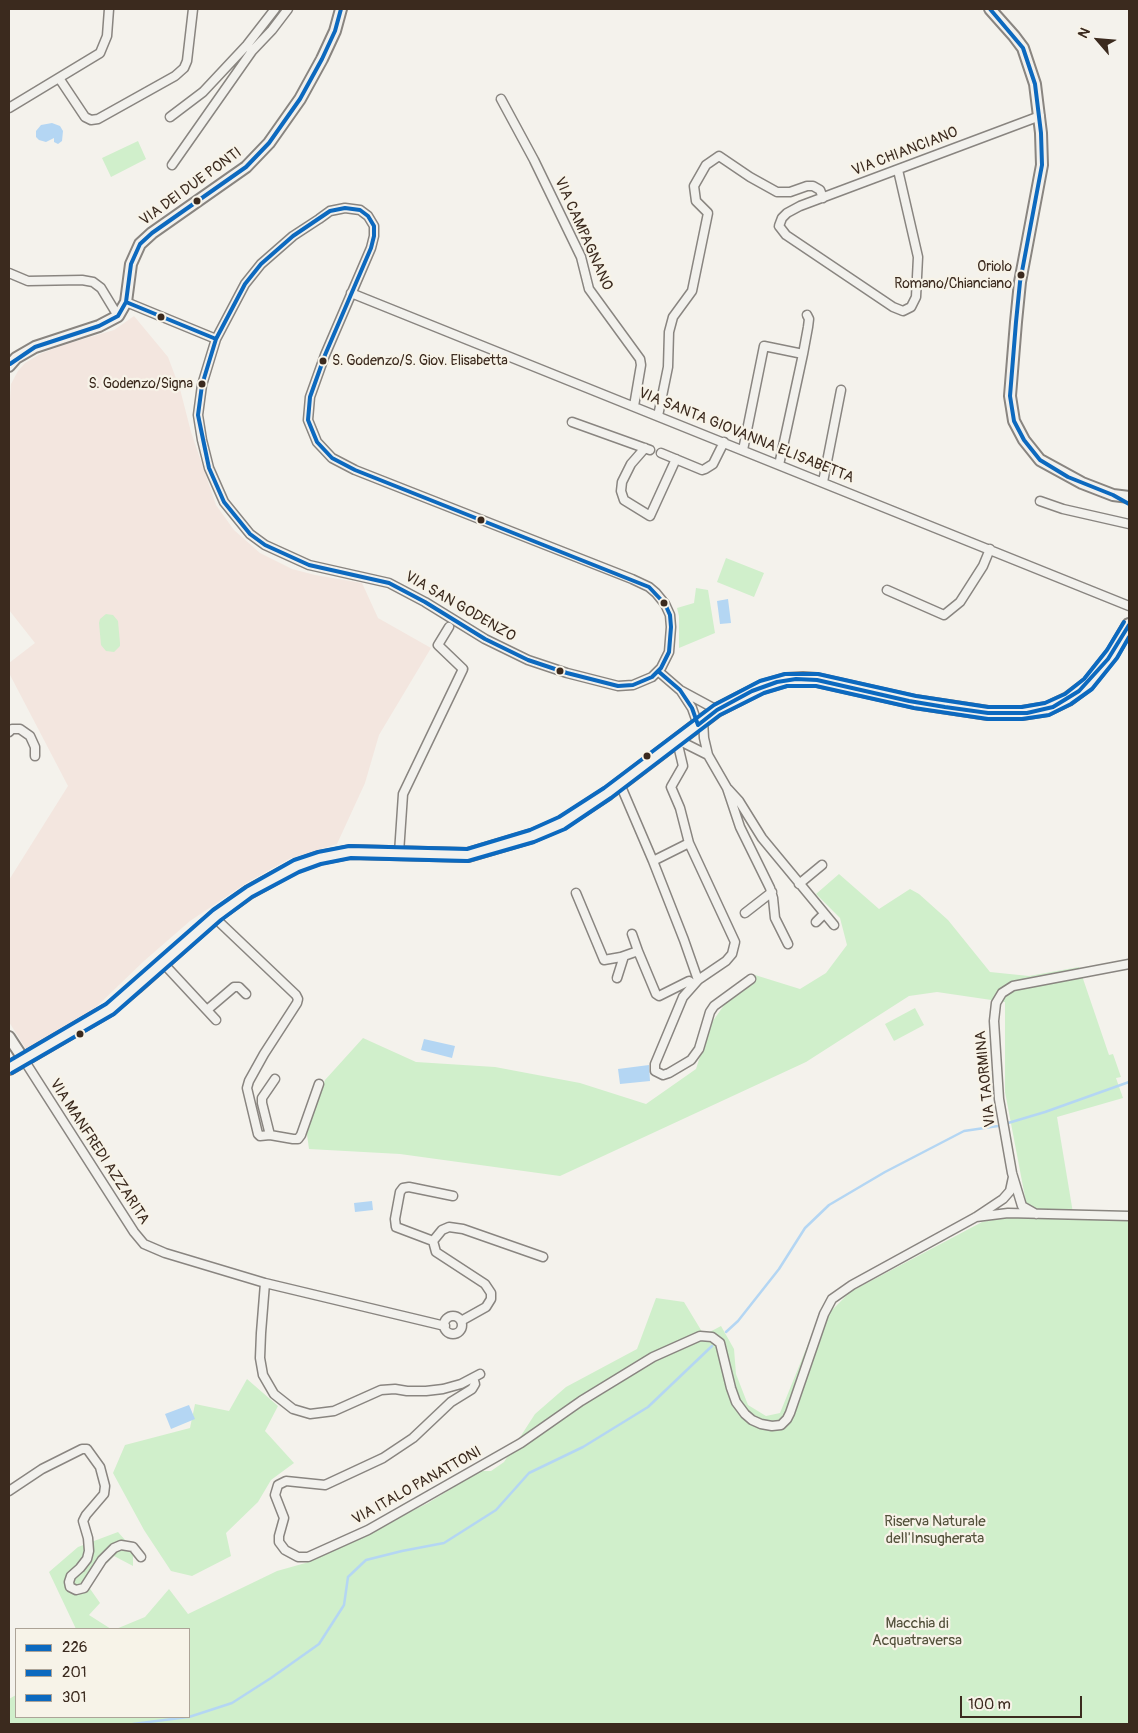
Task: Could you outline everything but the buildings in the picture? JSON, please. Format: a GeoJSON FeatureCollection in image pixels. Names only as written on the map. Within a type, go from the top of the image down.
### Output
{"type":"FeatureCollection","features":[{"type":"Feature","properties":{"kind":"main road"},"geometry":{"type":"LineString","coordinates":[[9,1068],[110,1008],[214,917],[260,885],[283,872],[309,861],[343,853],[468,855],[507,845],[556,826],[620,784],[717,710],[766,685],[790,679],[803,678],[835,683],[915,702],[959,709],[1008,714],[1039,710],[1063,702],[1083,688],[1112,654],[1129,625]]}},
{"type":"Feature","properties":{"kind":"street"},"geometry":{"type":"LineString","coordinates":[[9,108],[100,53],[107,36],[110,9]]}},
{"type":"Feature","properties":{"kind":"street"},"geometry":{"type":"LineString","coordinates":[[59,78],[85,117],[91,120],[98,119],[175,76],[184,68],[188,61],[193,9]]}},
{"type":"Feature","properties":{"kind":"street"},"geometry":{"type":"LineString","coordinates":[[172,165],[275,9]]}},
{"type":"Feature","properties":{"kind":"street"},"geometry":{"type":"LineString","coordinates":[[170,117],[203,92],[288,9]]}},
{"type":"Feature","properties":{"kind":"street","name":"VIA DEI DUE PONTI"},"geometry":{"type":"LineString","coordinates":[[118,316],[126,302],[132,264],[140,244],[152,233],[246,167],[269,143],[300,99],[322,59],[335,31],[341,9]]}},
{"type":"Feature","properties":{"kind":"street"},"geometry":{"type":"LineString","coordinates":[[990,9],[1022,48],[1035,84],[1040,116],[1042,165],[1020,282],[1010,383],[1011,410],[1014,421],[1024,440],[1040,460],[1068,477],[1113,494],[1129,497]]}},
{"type":"Feature","properties":{"kind":"street","name":"VIA CAMPAGNANO"},"geometry":{"type":"LineString","coordinates":[[502,99],[578,251],[589,289],[640,359],[641,365],[634,406]]}},
{"type":"Feature","properties":{"kind":"street","name":"VIA CHIANCIANO"},"geometry":{"type":"LineString","coordinates":[[898,170],[918,257],[916,297],[911,307],[901,311],[786,235],[780,226],[782,218],[795,208],[1040,116]]}},
{"type":"Feature","properties":{"kind":"street"},"geometry":{"type":"LineString","coordinates":[[658,416],[668,366],[669,332],[674,317],[692,292],[708,214],[696,201],[694,186],[706,165],[719,156],[776,192],[790,192],[807,186],[813,186],[820,190],[823,198]]}},
{"type":"Feature","properties":{"kind":"street","name":"VIA SAN GODENZO"},"geometry":{"type":"LineString","coordinates":[[345,208],[364,212],[374,226],[372,244],[351,293],[314,383],[309,401],[308,420],[312,431],[324,450],[342,464],[632,578],[649,587],[663,600],[670,620],[670,650],[658,671],[639,683],[629,686],[618,686],[534,663],[485,639],[422,600],[389,583],[309,565],[258,541],[242,525],[220,495],[209,468],[199,419],[200,396],[216,339],[239,294],[261,264],[293,236],[330,211],[345,208]]}},
{"type":"Feature","properties":{"kind":"street"},"geometry":{"type":"LineString","coordinates":[[9,274],[28,281],[82,280],[92,282],[101,288],[118,316],[99,326],[35,347],[9,365]]}},
{"type":"Feature","properties":{"kind":"street","name":"VIA SANTA GIOVANNA ELISABETTA"},"geometry":{"type":"LineString","coordinates":[[351,293],[1129,606]]}},
{"type":"Feature","properties":{"kind":"street"},"geometry":{"type":"LineString","coordinates":[[126,302],[216,339]]}},
{"type":"Feature","properties":{"kind":"street"},"geometry":{"type":"LineString","coordinates":[[779,465],[803,354],[809,320],[807,315]]}},
{"type":"Feature","properties":{"kind":"street"},"geometry":{"type":"LineString","coordinates":[[743,450],[764,346],[803,354]]}},
{"type":"Feature","properties":{"kind":"street"},"geometry":{"type":"LineString","coordinates":[[823,482],[841,390]]}},
{"type":"Feature","properties":{"kind":"street"},"geometry":{"type":"LineString","coordinates":[[572,422],[648,449],[631,464],[622,482],[622,491],[624,500],[629,505],[650,516],[676,459]]}},
{"type":"Feature","properties":{"kind":"street"},"geometry":{"type":"LineString","coordinates":[[661,453],[705,470],[713,464],[724,442]]}},
{"type":"Feature","properties":{"kind":"street"},"geometry":{"type":"LineString","coordinates":[[1113,494],[1129,504]]}},
{"type":"Feature","properties":{"kind":"street"},"geometry":{"type":"LineString","coordinates":[[1040,501],[1063,509],[1129,524]]}},
{"type":"Feature","properties":{"kind":"street"},"geometry":{"type":"LineString","coordinates":[[887,590],[944,615],[960,602],[983,566],[990,549]]}},
{"type":"Feature","properties":{"kind":"street"},"geometry":{"type":"LineString","coordinates":[[399,853],[403,794],[463,669],[438,645],[449,627]]}},
{"type":"Feature","properties":{"kind":"street"},"geometry":{"type":"LineString","coordinates":[[658,671],[680,690],[717,710]]}},
{"type":"Feature","properties":{"kind":"street"},"geometry":{"type":"LineString","coordinates":[[680,690],[701,722],[708,754],[727,788],[738,824],[772,892],[775,918],[788,944]]}},
{"type":"Feature","properties":{"kind":"street"},"geometry":{"type":"LineString","coordinates":[[9,732],[12,729],[20,729],[30,736],[35,747],[35,756]]}},
{"type":"Feature","properties":{"kind":"street"},"geometry":{"type":"LineString","coordinates":[[678,740],[708,754]]}},
{"type":"Feature","properties":{"kind":"street"},"geometry":{"type":"LineString","coordinates":[[678,740],[683,766],[671,787],[680,808],[689,843],[735,942],[732,954],[726,961],[696,982],[683,997],[655,1064],[655,1071],[658,1074],[669,1073],[691,1060],[698,1049],[710,1012],[714,1006],[751,979]]}},
{"type":"Feature","properties":{"kind":"street"},"geometry":{"type":"LineString","coordinates":[[620,784],[684,940],[696,982]]}},
{"type":"Feature","properties":{"kind":"street"},"geometry":{"type":"LineString","coordinates":[[727,788],[739,801],[758,834],[834,925]]}},
{"type":"Feature","properties":{"kind":"street"},"geometry":{"type":"LineString","coordinates":[[653,861],[689,843]]}},
{"type":"Feature","properties":{"kind":"street"},"geometry":{"type":"LineString","coordinates":[[799,884],[822,865]]}},
{"type":"Feature","properties":{"kind":"street"},"geometry":{"type":"LineString","coordinates":[[745,913],[772,892]]}},
{"type":"Feature","properties":{"kind":"street"},"geometry":{"type":"LineString","coordinates":[[576,893],[604,960],[638,951]]}},
{"type":"Feature","properties":{"kind":"street"},"geometry":{"type":"LineString","coordinates":[[816,922],[824,914]]}},
{"type":"Feature","properties":{"kind":"street"},"geometry":{"type":"LineString","coordinates":[[214,917],[298,999],[264,1054],[246,1088],[258,1134],[298,1138],[301,1135],[320,1084]]}},
{"type":"Feature","properties":{"kind":"street"},"geometry":{"type":"LineString","coordinates":[[632,934],[656,994],[659,996],[689,981],[696,982]]}},
{"type":"Feature","properties":{"kind":"street"},"geometry":{"type":"LineString","coordinates":[[617,978],[624,956]]}},
{"type":"Feature","properties":{"kind":"street"},"geometry":{"type":"LineString","coordinates":[[163,963],[216,1020]]}},
{"type":"Feature","properties":{"kind":"street","name":"VIA TAORMINA"},"geometry":{"type":"LineString","coordinates":[[1036,1214],[1022,1206],[1013,1177],[1004,1129],[999,1099],[994,1012],[998,998],[1012,986],[1129,964]]}},
{"type":"Feature","properties":{"kind":"street"},"geometry":{"type":"LineString","coordinates":[[207,1010],[234,987],[239,987],[246,994]]}},
{"type":"Feature","properties":{"kind":"street"},"geometry":{"type":"LineString","coordinates":[[9,1037],[24,1060]]}},
{"type":"Feature","properties":{"kind":"street","name":"VIA MANFREDI AZZARITA"},"geometry":{"type":"LineString","coordinates":[[24,1060],[138,1238],[148,1246],[160,1251],[265,1283]]}},
{"type":"Feature","properties":{"kind":"street"},"geometry":{"type":"LineString","coordinates":[[270,1135],[262,1098],[275,1079]]}},
{"type":"Feature","properties":{"kind":"street"},"geometry":{"type":"LineString","coordinates":[[976,1217],[1006,1196],[1011,1188],[1013,1177]]}},
{"type":"Feature","properties":{"kind":"street"},"geometry":{"type":"LineString","coordinates":[[433,1241],[396,1227],[394,1219],[400,1192],[403,1188],[408,1187],[453,1196]]}},
{"type":"Feature","properties":{"kind":"street"},"geometry":{"type":"LineString","coordinates":[[976,1217],[1008,1213],[1129,1216]]}},
{"type":"Feature","properties":{"kind":"street","name":"VIA ITALO PANATTONI"},"geometry":{"type":"LineString","coordinates":[[265,1283],[260,1358],[263,1374],[274,1394],[293,1409],[310,1414],[323,1413],[334,1411],[381,1390],[426,1391],[461,1384],[476,1376],[472,1389],[451,1402],[417,1434],[383,1458],[325,1485],[281,1483],[275,1495],[284,1518],[279,1536],[280,1542],[285,1550],[298,1557],[308,1557],[368,1530],[521,1443],[581,1401],[653,1357],[694,1338],[710,1336],[718,1341],[722,1348],[731,1388],[742,1410],[752,1420],[761,1424],[776,1426],[784,1423],[790,1413],[824,1314],[830,1302],[852,1285],[976,1217]]}},
{"type":"Feature","properties":{"kind":"street"},"geometry":{"type":"LineString","coordinates":[[461,1321],[486,1307],[490,1299],[490,1291],[479,1280],[439,1255],[434,1248],[433,1241],[442,1230],[454,1227],[463,1229],[542,1257]]}},
{"type":"Feature","properties":{"kind":"street"},"geometry":{"type":"LineString","coordinates":[[265,1283],[444,1326],[449,1333],[454,1334],[461,1329],[461,1321],[458,1317],[452,1316],[446,1321],[444,1326]]}},
{"type":"Feature","properties":{"kind":"street"},"geometry":{"type":"LineString","coordinates":[[9,1491],[42,1469],[82,1449],[87,1449],[100,1467],[105,1486],[104,1494],[83,1521],[88,1538],[89,1551],[87,1559],[71,1576],[70,1587],[76,1590],[84,1588],[102,1560],[114,1548],[121,1545],[133,1547],[141,1557]]}},
{"type":"Feature","properties":{"kind":"shaded area"},"geometry":{"type":"Polygon","coordinates":[[[134,316],[168,357],[180,389],[191,432],[216,505],[234,530],[260,553],[292,569],[362,583],[378,618],[431,648],[379,735],[365,783],[337,844],[289,859],[248,882],[190,921],[144,961],[93,1010],[26,1049],[9,1022],[9,880],[68,786],[9,673],[9,663],[35,643],[9,610],[9,415],[11,384],[25,363],[42,353],[114,330],[134,316]]]}},
{"type":"Feature","properties":{"kind":"green space"},"geometry":{"type":"Polygon","coordinates":[[[138,141],[146,159],[111,177],[102,158],[138,141]]]}},
{"type":"Feature","properties":{"kind":"green space"},"geometry":{"type":"Polygon","coordinates":[[[726,558],[764,573],[754,597],[717,582],[726,558]]]}},
{"type":"Feature","properties":{"kind":"green space"},"geometry":{"type":"Polygon","coordinates":[[[696,588],[708,590],[715,633],[679,648],[679,616],[677,608],[694,603],[696,588]]]}},
{"type":"Feature","properties":{"kind":"green space"},"geometry":{"type":"Polygon","coordinates":[[[106,614],[113,615],[118,621],[120,646],[114,652],[106,651],[101,645],[99,623],[100,619],[106,614]]]}},
{"type":"Feature","properties":{"kind":"green space","name":"Riserva Naturale dell'Insugherata"},"geometry":{"type":"Polygon","coordinates":[[[839,874],[879,909],[910,889],[919,894],[948,920],[990,972],[1029,976],[1079,967],[1109,1055],[1113,1054],[1121,1077],[1116,1078],[1123,1098],[1057,1117],[1074,1219],[1129,1218],[1129,1724],[9,1724],[9,1699],[15,1696],[15,1718],[190,1718],[190,1628],[118,1628],[145,1617],[169,1589],[188,1614],[277,1571],[309,1562],[428,1503],[480,1471],[491,1471],[504,1462],[535,1414],[566,1387],[637,1349],[656,1298],[684,1302],[704,1335],[721,1326],[734,1349],[736,1374],[748,1405],[766,1416],[780,1413],[815,1327],[850,1292],[982,1222],[1003,1218],[1029,1218],[1005,1092],[1005,1002],[937,992],[909,996],[806,1062],[560,1176],[400,1154],[309,1149],[306,1127],[325,1080],[363,1038],[416,1062],[495,1067],[580,1083],[646,1104],[696,1069],[710,1025],[739,984],[755,975],[800,989],[826,973],[847,945],[840,918],[816,894],[839,874]]]}},
{"type":"Feature","properties":{"kind":"green space"},"geometry":{"type":"Polygon","coordinates":[[[915,1008],[924,1025],[894,1041],[885,1024],[915,1008]]]}},
{"type":"Feature","properties":{"kind":"green space"},"geometry":{"type":"Polygon","coordinates":[[[247,1379],[278,1406],[265,1431],[294,1463],[271,1480],[258,1502],[226,1533],[231,1556],[192,1576],[171,1571],[144,1530],[113,1473],[125,1445],[190,1428],[195,1404],[229,1411],[247,1379]]]}},
{"type":"Feature","properties":{"kind":"green space"},"geometry":{"type":"Polygon","coordinates":[[[118,1532],[133,1549],[133,1566],[114,1556],[86,1583],[100,1603],[89,1615],[109,1628],[76,1628],[49,1572],[78,1547],[118,1532]]]}},
{"type":"Feature","properties":{"kind":"water"},"geometry":{"type":"Polygon","coordinates":[[[52,123],[60,126],[63,131],[62,141],[58,144],[54,142],[54,138],[46,142],[36,137],[36,131],[41,125],[52,123]]]}},
{"type":"Feature","properties":{"kind":"water"},"geometry":{"type":"Polygon","coordinates":[[[728,599],[731,623],[720,624],[717,601],[728,599]]]}},
{"type":"Feature","properties":{"kind":"water"},"geometry":{"type":"Polygon","coordinates":[[[424,1039],[455,1046],[452,1058],[421,1050],[424,1039]]]}},
{"type":"Feature","properties":{"kind":"water"},"geometry":{"type":"Polygon","coordinates":[[[649,1065],[650,1081],[620,1084],[618,1069],[649,1065]]]}},
{"type":"Feature","properties":{"kind":"water"},"geometry":{"type":"Polygon","coordinates":[[[372,1201],[373,1210],[355,1212],[354,1203],[372,1201]]]}},
{"type":"Feature","properties":{"kind":"water"},"geometry":{"type":"Polygon","coordinates":[[[189,1405],[195,1419],[171,1429],[165,1414],[189,1405]]]}},
{"type":"Feature","properties":{"kind":"waterway"},"geometry":{"type":"LineString","coordinates":[[726,1332],[738,1321],[779,1269],[805,1228],[829,1205],[885,1172],[964,1131],[998,1126],[1045,1112],[1129,1082]]}},
{"type":"Feature","properties":{"kind":"waterway"},"geometry":{"type":"LineString","coordinates":[[190,1717],[232,1703],[319,1644],[344,1605],[348,1577],[366,1560],[444,1543],[496,1510],[529,1473],[583,1447],[648,1407],[712,1346]]}},
{"type":"Feature","properties":{"kind":"waterway"},"geometry":{"type":"LineString","coordinates":[[133,1724],[180,1718]]}},
{"type":"Feature","properties":{"kind":"transit line","name":"226"},"geometry":{"type":"LineString","coordinates":[[10,364],[35,347],[99,326],[118,316],[126,302],[131,264],[140,244],[152,233],[246,167],[269,143],[300,99],[322,59],[335,31],[341,9]]}},
{"type":"Feature","properties":{"kind":"transit line","name":"226"},"geometry":{"type":"LineString","coordinates":[[990,9],[1023,48],[1035,84],[1041,133],[1042,165],[1020,282],[1016,322],[1010,396],[1014,421],[1024,440],[1040,460],[1068,477],[1113,495],[1129,504]]}},
{"type":"Feature","properties":{"kind":"transit line","name":"226"},"geometry":{"type":"LineString","coordinates":[[345,208],[360,210],[368,216],[374,226],[374,236],[371,248],[325,355],[310,397],[308,420],[317,442],[332,458],[355,470],[649,587],[665,604],[670,615],[671,627],[669,652],[661,668],[652,677],[633,685],[618,686],[567,673],[528,660],[485,639],[425,602],[389,583],[309,565],[265,545],[250,534],[224,502],[209,468],[198,415],[202,385],[216,339],[245,284],[261,264],[293,236],[330,211],[345,208]]}},
{"type":"Feature","properties":{"kind":"transit line","name":"226"},"geometry":{"type":"LineString","coordinates":[[126,302],[216,339]]}},
{"type":"Feature","properties":{"kind":"transit line","name":"301"},"geometry":{"type":"LineString","coordinates":[[9,1061],[106,1004],[213,910],[246,887],[294,860],[318,852],[349,846],[467,849],[530,830],[559,817],[604,788],[714,705],[760,681],[785,674],[818,674],[916,696],[988,707],[1022,707],[1045,703],[1065,694],[1084,679],[1107,650],[1124,622]]}},
{"type":"Feature","properties":{"kind":"transit line","name":"226"},"geometry":{"type":"LineString","coordinates":[[658,671],[680,690],[692,708],[698,725],[717,710],[752,691],[777,682],[796,679],[817,680],[909,701],[945,707],[988,713],[1027,713],[1053,707],[1079,691],[1108,659],[1129,625]]}},
{"type":"Feature","properties":{"kind":"transit line","name":"201"},"geometry":{"type":"LineString","coordinates":[[12,1073],[114,1014],[221,920],[252,897],[299,872],[321,864],[351,858],[468,861],[534,842],[565,829],[611,798],[720,715],[764,693],[787,686],[816,686],[914,708],[988,719],[1022,719],[1049,715],[1071,704],[1092,689],[1117,658],[1129,637]]}},
{"type":"Feature","properties":{"kind":"place","name":"Oriolo Romano/Chianciano"},"geometry":{"type":"Point","coordinates":[1021,275]}},
{"type":"Feature","properties":{"kind":"place","name":"S. Godenzo/S. Giov. Elisabetta"},"geometry":{"type":"Point","coordinates":[323,361]}},
{"type":"Feature","properties":{"kind":"place","name":"S. Godenzo/Signa"},"geometry":{"type":"Point","coordinates":[202,384]}},
{"type":"Feature","properties":{"kind":"park label","name":"Macchia di Acquatraversa"},"geometry":{"type":"Point","coordinates":[917,1632]}}]}
